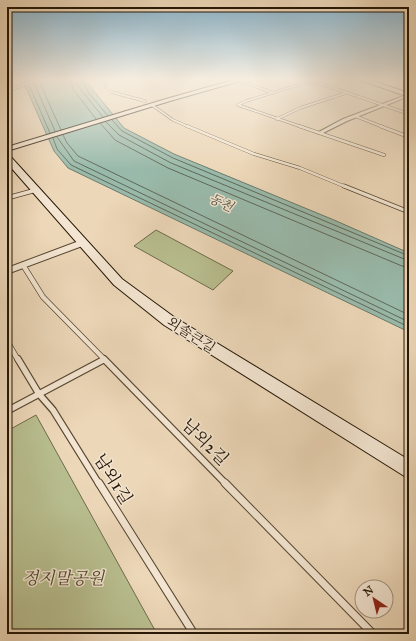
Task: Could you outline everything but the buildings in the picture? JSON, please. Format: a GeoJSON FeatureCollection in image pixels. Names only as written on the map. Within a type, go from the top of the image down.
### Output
{"type":"FeatureCollection","features":[{"type":"Feature","properties":{"kind":"main road"},"geometry":{"type":"LineString","coordinates":[[7,149],[14,154],[132,109]]}},
{"type":"Feature","properties":{"kind":"main road","name":"외솔큰길"},"geometry":{"type":"LineString","coordinates":[[14,154],[36,190],[118,282],[169,321],[409,470]]}},
{"type":"Feature","properties":{"kind":"street"},"geometry":{"type":"LineString","coordinates":[[319,133],[374,109]]}},
{"type":"Feature","properties":{"kind":"street"},"geometry":{"type":"LineString","coordinates":[[7,271],[82,243]]}},
{"type":"Feature","properties":{"kind":"lane"},"geometry":{"type":"LineString","coordinates":[[154,109],[173,120],[254,154],[300,168],[409,212]]}},
{"type":"Feature","properties":{"kind":"lane"},"geometry":{"type":"LineString","coordinates":[[249,109],[384,155]]}},
{"type":"Feature","properties":{"kind":"lane"},"geometry":{"type":"LineString","coordinates":[[277,119],[298,109]]}},
{"type":"Feature","properties":{"kind":"lane"},"geometry":{"type":"LineString","coordinates":[[395,109],[409,114]]}},
{"type":"Feature","properties":{"kind":"lane"},"geometry":{"type":"LineString","coordinates":[[355,116],[409,137]]}},
{"type":"Feature","properties":{"kind":"lane"},"geometry":{"type":"LineString","coordinates":[[7,198],[36,190]]}},
{"type":"Feature","properties":{"kind":"lane","name":"남외2길"},"geometry":{"type":"LineString","coordinates":[[23,265],[43,298],[373,634]]}},
{"type":"Feature","properties":{"kind":"lane","name":"남외1길"},"geometry":{"type":"LineString","coordinates":[[7,341],[39,394],[53,410],[194,634]]}},
{"type":"Feature","properties":{"kind":"lane"},"geometry":{"type":"LineString","coordinates":[[7,411],[103,360]]}},
{"type":"Feature","properties":{"kind":"green space"},"geometry":{"type":"Polygon","coordinates":[[[156,230],[233,271],[213,290],[134,246],[156,230]]]}},
{"type":"Feature","properties":{"kind":"green space","name":"정지말공원"},"geometry":{"type":"Polygon","coordinates":[[[36,415],[157,634],[7,634],[7,431],[36,415]]]}},
{"type":"Feature","properties":{"kind":"water","name":"동천"},"geometry":{"type":"Polygon","coordinates":[[[35,109],[108,109],[124,128],[174,154],[334,220],[409,253],[409,332],[68,168],[54,151],[35,109]]]}}]}
